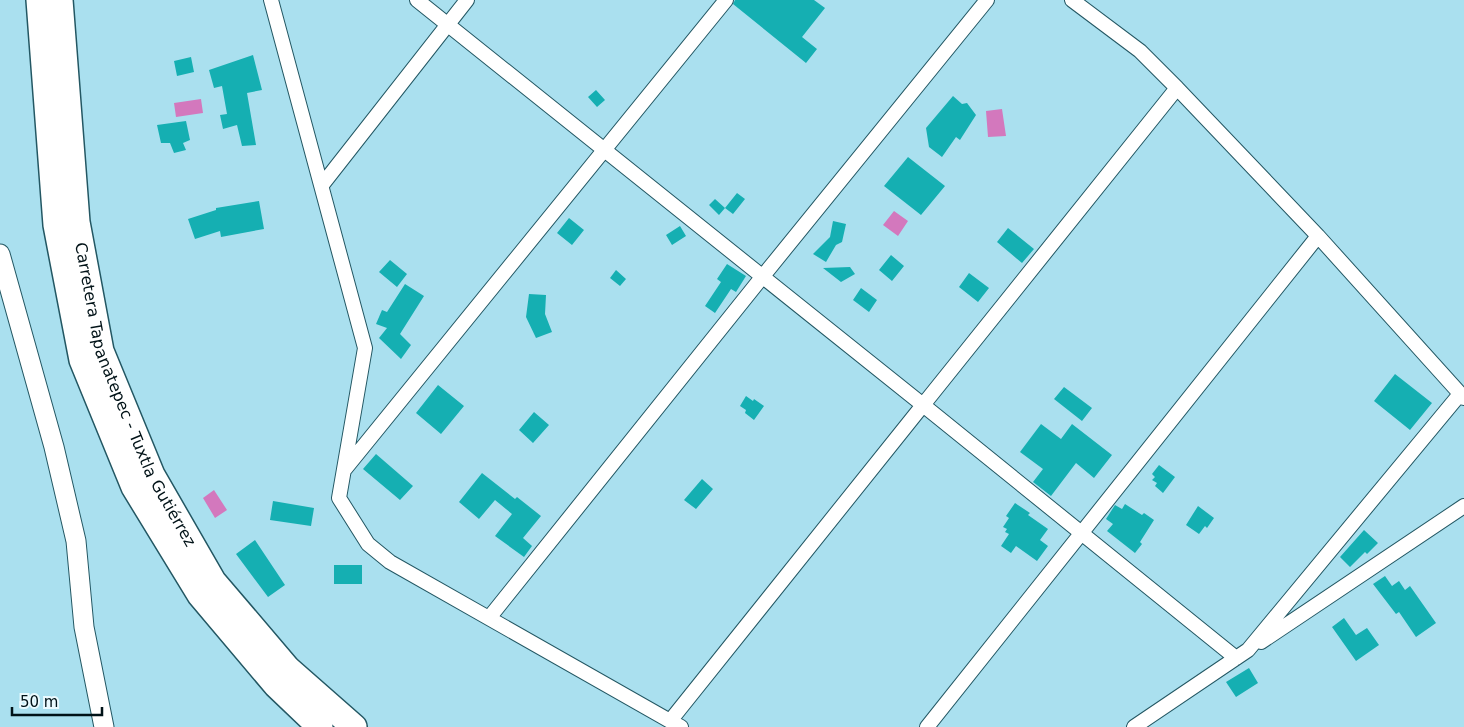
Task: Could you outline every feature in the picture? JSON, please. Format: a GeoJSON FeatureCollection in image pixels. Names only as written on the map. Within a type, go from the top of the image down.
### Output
{"type":"FeatureCollection","features":[{"type":"Feature","properties":{"kind":"highway","name":"Carretera Tapanatepec - Tuxtla Gutiérrez"},"geometry":{"type":"LineString","coordinates":[[39,0],[56,225],[82,360],[134,487],[200,595],[276,685],[320,727]]}},
{"type":"Feature","properties":{"kind":"highway","name":"Carretera Tapanatepec - Tuxtla Gutiérrez"},"geometry":{"type":"LineString","coordinates":[[60,0],[77,222],[101,351],[152,475],[213,581],[288,669],[354,727]]}},
{"type":"Feature","properties":{"kind":"main road"},"geometry":{"type":"LineString","coordinates":[[0,254],[54,447],[76,541],[84,626],[104,727]]}},
{"type":"Feature","properties":{"kind":"street"},"geometry":{"type":"LineString","coordinates":[[271,0],[365,348],[339,498],[368,544],[390,562],[675,724],[923,404],[1177,88]]}},
{"type":"Feature","properties":{"kind":"street"},"geometry":{"type":"LineString","coordinates":[[417,0],[923,404],[1081,533],[1242,654]]}},
{"type":"Feature","properties":{"kind":"street"},"geometry":{"type":"LineString","coordinates":[[322,185],[467,0]]}},
{"type":"Feature","properties":{"kind":"street"},"geometry":{"type":"LineString","coordinates":[[344,470],[726,0]]}},
{"type":"Feature","properties":{"kind":"street"},"geometry":{"type":"LineString","coordinates":[[489,618],[987,0]]}},
{"type":"Feature","properties":{"kind":"street"},"geometry":{"type":"LineString","coordinates":[[1072,0],[1140,51],[1177,88],[1318,236],[1462,396],[1242,654]]}},
{"type":"Feature","properties":{"kind":"street"},"geometry":{"type":"LineString","coordinates":[[927,727],[1318,236]]}},
{"type":"Feature","properties":{"kind":"street"},"geometry":{"type":"LineString","coordinates":[[1134,727],[1464,506]]}},
{"type":"Feature","properties":{"kind":"shaded area"},"geometry":{"type":"Polygon","coordinates":[[[201,99],[203,113],[176,117],[174,103],[201,99]]]}},
{"type":"Feature","properties":{"kind":"shaded area"},"geometry":{"type":"Polygon","coordinates":[[[1002,109],[1006,136],[988,137],[986,111],[1002,109]]]}},
{"type":"Feature","properties":{"kind":"shaded area"},"geometry":{"type":"Polygon","coordinates":[[[894,211],[908,221],[898,236],[883,225],[894,211]]]}},
{"type":"Feature","properties":{"kind":"shaded area"},"geometry":{"type":"Polygon","coordinates":[[[214,490],[227,510],[215,518],[203,498],[214,490]]]}},
{"type":"Feature","properties":{"kind":"building"},"geometry":{"type":"Polygon","coordinates":[[[735,0],[814,0],[825,8],[802,37],[817,49],[806,63],[733,4],[735,0]]]}},
{"type":"Feature","properties":{"kind":"building"},"geometry":{"type":"Polygon","coordinates":[[[253,55],[262,90],[247,93],[256,145],[242,146],[237,125],[223,129],[220,115],[227,114],[222,86],[214,88],[209,70],[253,55]]]}},
{"type":"Feature","properties":{"kind":"building"},"geometry":{"type":"Polygon","coordinates":[[[191,57],[194,72],[177,76],[174,61],[191,57]]]}},
{"type":"Feature","properties":{"kind":"building"},"geometry":{"type":"Polygon","coordinates":[[[596,90],[605,100],[597,107],[588,97],[596,90]]]}},
{"type":"Feature","properties":{"kind":"building"},"geometry":{"type":"Polygon","coordinates":[[[953,96],[962,104],[967,103],[976,115],[960,140],[956,137],[942,157],[929,147],[926,128],[953,96]]]}},
{"type":"Feature","properties":{"kind":"building"},"geometry":{"type":"Polygon","coordinates":[[[186,121],[190,140],[183,143],[186,150],[174,153],[170,143],[161,143],[157,125],[186,121]]]}},
{"type":"Feature","properties":{"kind":"building"},"geometry":{"type":"Polygon","coordinates":[[[908,157],[945,186],[921,215],[884,186],[908,157]]]}},
{"type":"Feature","properties":{"kind":"building"},"geometry":{"type":"Polygon","coordinates":[[[737,193],[745,199],[733,214],[725,208],[737,193]]]}},
{"type":"Feature","properties":{"kind":"building"},"geometry":{"type":"Polygon","coordinates":[[[715,199],[725,208],[719,215],[709,205],[715,199]]]}},
{"type":"Feature","properties":{"kind":"building"},"geometry":{"type":"Polygon","coordinates":[[[259,201],[264,229],[221,237],[220,231],[195,239],[188,219],[216,210],[216,208],[259,201]]]}},
{"type":"Feature","properties":{"kind":"building"},"geometry":{"type":"Polygon","coordinates":[[[569,218],[584,230],[572,245],[557,233],[569,218]]]}},
{"type":"Feature","properties":{"kind":"building"},"geometry":{"type":"Polygon","coordinates":[[[833,221],[846,224],[842,242],[836,245],[826,262],[813,254],[830,237],[833,221]]]}},
{"type":"Feature","properties":{"kind":"building"},"geometry":{"type":"Polygon","coordinates":[[[680,226],[686,236],[672,245],[666,235],[680,226]]]}},
{"type":"Feature","properties":{"kind":"building"},"geometry":{"type":"Polygon","coordinates":[[[1008,228],[1034,249],[1022,263],[997,242],[1008,228]]]}},
{"type":"Feature","properties":{"kind":"building"},"geometry":{"type":"Polygon","coordinates":[[[891,255],[904,266],[892,281],[879,270],[891,255]]]}},
{"type":"Feature","properties":{"kind":"building"},"geometry":{"type":"Polygon","coordinates":[[[390,260],[407,274],[397,287],[379,272],[390,260]]]}},
{"type":"Feature","properties":{"kind":"building"},"geometry":{"type":"Polygon","coordinates":[[[727,264],[746,276],[736,292],[731,289],[715,313],[705,306],[721,282],[717,279],[727,264]]]}},
{"type":"Feature","properties":{"kind":"building"},"geometry":{"type":"Polygon","coordinates":[[[850,267],[855,274],[841,282],[823,268],[850,267]]]}},
{"type":"Feature","properties":{"kind":"building"},"geometry":{"type":"Polygon","coordinates":[[[616,270],[626,279],[620,286],[610,278],[616,270]]]}},
{"type":"Feature","properties":{"kind":"building"},"geometry":{"type":"Polygon","coordinates":[[[969,273],[989,288],[978,302],[959,287],[969,273]]]}},
{"type":"Feature","properties":{"kind":"building"},"geometry":{"type":"Polygon","coordinates":[[[405,284],[424,296],[400,334],[411,345],[401,359],[379,338],[387,328],[376,324],[382,310],[387,312],[405,284]]]}},
{"type":"Feature","properties":{"kind":"building"},"geometry":{"type":"Polygon","coordinates":[[[861,288],[877,300],[869,312],[853,300],[861,288]]]}},
{"type":"Feature","properties":{"kind":"building"},"geometry":{"type":"Polygon","coordinates":[[[529,294],[546,295],[545,314],[552,332],[536,338],[526,317],[529,294]]]}},
{"type":"Feature","properties":{"kind":"building"},"geometry":{"type":"Polygon","coordinates":[[[1395,374],[1432,403],[1410,430],[1374,401],[1395,374]]]}},
{"type":"Feature","properties":{"kind":"building"},"geometry":{"type":"Polygon","coordinates":[[[438,385],[464,406],[441,434],[416,413],[438,385]]]}},
{"type":"Feature","properties":{"kind":"building"},"geometry":{"type":"Polygon","coordinates":[[[1064,387],[1092,408],[1082,421],[1054,399],[1064,387]]]}},
{"type":"Feature","properties":{"kind":"building"},"geometry":{"type":"Polygon","coordinates":[[[746,396],[764,406],[754,420],[740,406],[746,396]]]}},
{"type":"Feature","properties":{"kind":"building"},"geometry":{"type":"Polygon","coordinates":[[[534,412],[549,425],[533,443],[519,430],[534,412]]]}},
{"type":"Feature","properties":{"kind":"building"},"geometry":{"type":"Polygon","coordinates":[[[1041,424],[1061,439],[1072,424],[1112,455],[1094,478],[1076,463],[1051,496],[1033,482],[1043,469],[1020,452],[1041,424]]]}},
{"type":"Feature","properties":{"kind":"building"},"geometry":{"type":"Polygon","coordinates":[[[376,454],[413,486],[400,500],[363,469],[376,454]]]}},
{"type":"Feature","properties":{"kind":"building"},"geometry":{"type":"Polygon","coordinates":[[[1159,465],[1175,477],[1163,493],[1155,486],[1157,483],[1152,480],[1155,477],[1152,474],[1159,465]]]}},
{"type":"Feature","properties":{"kind":"building"},"geometry":{"type":"Polygon","coordinates":[[[482,473],[515,499],[517,497],[541,516],[523,538],[532,546],[524,557],[495,536],[512,514],[495,500],[479,519],[459,502],[482,473]]]}},
{"type":"Feature","properties":{"kind":"building"},"geometry":{"type":"Polygon","coordinates":[[[702,479],[713,489],[696,509],[684,500],[702,479]]]}},
{"type":"Feature","properties":{"kind":"building"},"geometry":{"type":"Polygon","coordinates":[[[273,501],[314,508],[311,526],[270,520],[273,501]]]}},
{"type":"Feature","properties":{"kind":"building"},"geometry":{"type":"Polygon","coordinates":[[[1015,503],[1048,529],[1040,540],[1048,546],[1037,561],[1016,546],[1011,553],[1001,546],[1009,534],[1005,532],[1007,529],[1003,527],[1009,518],[1006,516],[1015,503]]]}},
{"type":"Feature","properties":{"kind":"building"},"geometry":{"type":"Polygon","coordinates":[[[1125,504],[1154,520],[1140,542],[1142,544],[1135,553],[1107,531],[1113,524],[1106,519],[1115,505],[1122,509],[1125,504]]]}},
{"type":"Feature","properties":{"kind":"building"},"geometry":{"type":"Polygon","coordinates":[[[1198,506],[1214,518],[1207,528],[1205,526],[1199,534],[1186,525],[1198,506]]]}},
{"type":"Feature","properties":{"kind":"building"},"geometry":{"type":"Polygon","coordinates":[[[1364,530],[1378,543],[1367,554],[1365,552],[1350,567],[1340,557],[1364,530]]]}},
{"type":"Feature","properties":{"kind":"building"},"geometry":{"type":"Polygon","coordinates":[[[255,540],[285,585],[268,597],[236,554],[255,540]]]}},
{"type":"Feature","properties":{"kind":"building"},"geometry":{"type":"Polygon","coordinates":[[[334,565],[362,565],[362,584],[334,584],[334,565]]]}},
{"type":"Feature","properties":{"kind":"building"},"geometry":{"type":"Polygon","coordinates":[[[1385,576],[1392,586],[1399,581],[1405,590],[1410,586],[1436,623],[1416,637],[1399,612],[1396,614],[1373,584],[1385,576]]]}},
{"type":"Feature","properties":{"kind":"building"},"geometry":{"type":"Polygon","coordinates":[[[1344,618],[1356,635],[1367,628],[1379,645],[1356,661],[1332,627],[1344,618]]]}},
{"type":"Feature","properties":{"kind":"building"},"geometry":{"type":"Polygon","coordinates":[[[1249,668],[1258,683],[1236,697],[1226,682],[1249,668]]]}}]}
